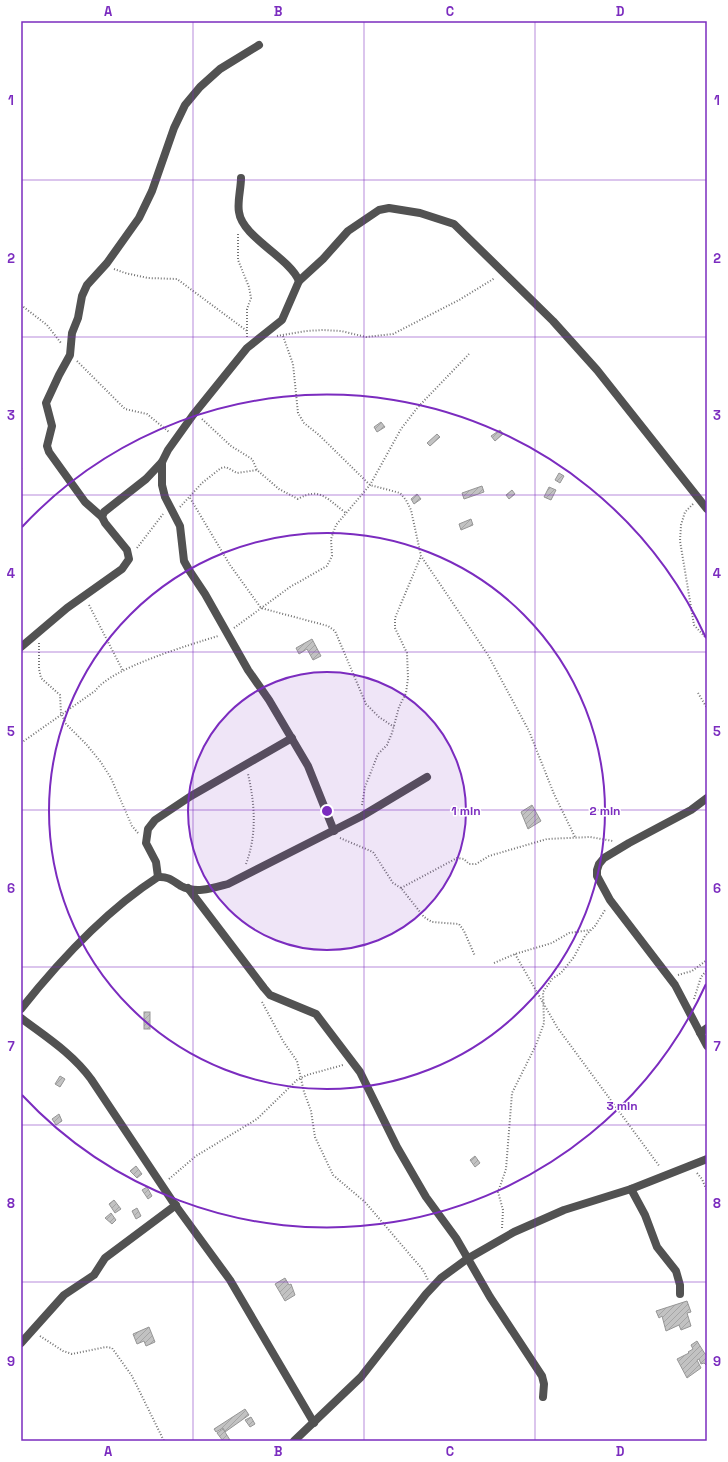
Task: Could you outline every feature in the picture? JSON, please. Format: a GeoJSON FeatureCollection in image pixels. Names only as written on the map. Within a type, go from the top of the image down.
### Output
{"type":"FeatureCollection","features":[{"type":"Feature","properties":{"kind":"street"},"geometry":{"type":"LineString","coordinates":[[21,647],[67,608],[122,569],[129,559],[127,550],[102,518],[85,502],[49,452],[47,446],[52,426],[46,403],[70,355],[72,333],[78,318],[82,296],[87,285],[107,263],[139,218],[152,191],[174,128],[185,105],[200,87],[220,68],[259,45]]}},
{"type":"Feature","properties":{"kind":"street"},"geometry":{"type":"LineString","coordinates":[[242,178],[239,213],[246,226],[292,269],[299,281]]}},
{"type":"Feature","properties":{"kind":"street"},"geometry":{"type":"LineString","coordinates":[[102,518],[106,508],[146,479],[162,462],[177,436],[247,348],[282,320],[299,281],[323,259],[348,231],[379,210],[389,208],[420,213],[454,224],[505,272],[553,321],[597,370],[707,509]]}},
{"type":"Feature","properties":{"kind":"street"},"geometry":{"type":"LineString","coordinates":[[162,462],[162,485],[171,509],[180,526],[184,560],[228,633],[248,670],[292,738],[308,766],[332,832]]}},
{"type":"Feature","properties":{"kind":"street"},"geometry":{"type":"LineString","coordinates":[[158,876],[156,862],[146,843],[148,829],[155,820],[191,796],[292,738]]}},
{"type":"Feature","properties":{"kind":"street"},"geometry":{"type":"LineString","coordinates":[[188,888],[207,890],[228,884],[241,878],[362,816],[427,777]]}},
{"type":"Feature","properties":{"kind":"street"},"geometry":{"type":"LineString","coordinates":[[707,798],[691,810],[604,858],[599,864],[597,876],[610,900],[668,978],[692,1016],[704,1031],[707,1046]]}},
{"type":"Feature","properties":{"kind":"street"},"geometry":{"type":"LineString","coordinates":[[21,1009],[88,935],[119,906],[158,876],[173,879],[188,888],[225,935],[258,983],[270,995],[316,1014],[353,1062],[363,1078],[397,1147],[426,1197],[456,1238],[467,1259],[542,1376],[544,1384],[542,1397]]}},
{"type":"Feature","properties":{"kind":"street"},"geometry":{"type":"LineString","coordinates":[[21,1018],[79,1063],[161,1185],[230,1280],[314,1423]]}},
{"type":"Feature","properties":{"kind":"street"},"geometry":{"type":"LineString","coordinates":[[294,1441],[361,1377],[432,1288],[467,1259],[514,1232],[564,1210],[631,1189],[688,1165],[707,1159]]}},
{"type":"Feature","properties":{"kind":"street"},"geometry":{"type":"LineString","coordinates":[[631,1189],[645,1216],[657,1247],[676,1271],[680,1285],[680,1294]]}},
{"type":"Feature","properties":{"kind":"street"},"geometry":{"type":"LineString","coordinates":[[21,1343],[64,1295],[94,1276],[105,1258],[176,1205]]}},
{"type":"Feature","properties":{"kind":"path"},"geometry":{"type":"LineString","coordinates":[[238,233],[238,260],[249,287],[251,298],[247,309],[247,348]]}},
{"type":"Feature","properties":{"kind":"path"},"geometry":{"type":"LineString","coordinates":[[107,263],[115,270],[125,273],[148,278],[177,279],[247,331]]}},
{"type":"Feature","properties":{"kind":"path"},"geometry":{"type":"LineString","coordinates":[[260,337],[283,336],[306,331],[323,330],[341,331],[366,337],[392,334],[453,304],[505,272]]}},
{"type":"Feature","properties":{"kind":"path"},"geometry":{"type":"LineString","coordinates":[[21,305],[47,325],[70,355],[125,409],[147,414],[166,431],[177,436]]}},
{"type":"Feature","properties":{"kind":"path"},"geometry":{"type":"LineString","coordinates":[[283,336],[293,364],[298,413],[304,424],[319,435],[370,485],[400,493],[406,500],[411,510],[421,556],[488,654],[529,730],[554,794],[575,837]]}},
{"type":"Feature","properties":{"kind":"path"},"geometry":{"type":"LineString","coordinates":[[21,743],[61,713],[96,691],[100,684],[108,678],[190,645],[228,633],[261,608],[327,566],[332,556],[331,539],[336,525],[370,485],[401,429],[469,354]]}},
{"type":"Feature","properties":{"kind":"path"},"geometry":{"type":"LineString","coordinates":[[193,415],[204,420],[231,446],[252,459],[257,470],[278,489],[298,499],[313,492],[320,494],[346,513]]}},
{"type":"Feature","properties":{"kind":"path"},"geometry":{"type":"LineString","coordinates":[[129,559],[171,509],[190,498],[202,483],[221,468],[226,468],[237,473],[257,470]]}},
{"type":"Feature","properties":{"kind":"path"},"geometry":{"type":"LineString","coordinates":[[190,498],[230,565],[261,608],[328,626],[334,631],[366,704],[379,717],[394,727]]}},
{"type":"Feature","properties":{"kind":"path"},"geometry":{"type":"LineString","coordinates":[[698,498],[685,512],[681,525],[680,541],[694,625],[707,639]]}},
{"type":"Feature","properties":{"kind":"path"},"geometry":{"type":"LineString","coordinates":[[362,816],[362,802],[366,787],[378,754],[387,745],[394,727],[399,707],[406,693],[408,678],[407,653],[395,628],[395,618],[421,556]]}},
{"type":"Feature","properties":{"kind":"path"},"geometry":{"type":"LineString","coordinates":[[84,597],[123,671]]}},
{"type":"Feature","properties":{"kind":"path"},"geometry":{"type":"LineString","coordinates":[[39,631],[39,669],[41,678],[60,695],[61,713],[66,724],[100,761],[111,778],[132,826],[146,843]]}},
{"type":"Feature","properties":{"kind":"path"},"geometry":{"type":"LineString","coordinates":[[698,693],[707,708]]}},
{"type":"Feature","properties":{"kind":"path"},"geometry":{"type":"LineString","coordinates":[[241,878],[254,838],[252,790],[246,764]]}},
{"type":"Feature","properties":{"kind":"path"},"geometry":{"type":"LineString","coordinates":[[332,832],[352,844],[372,852],[392,883],[401,888],[432,922],[459,924],[464,931],[475,956]]}},
{"type":"Feature","properties":{"kind":"path"},"geometry":{"type":"LineString","coordinates":[[401,888],[457,858],[464,859],[469,864],[476,864],[489,856],[547,839],[590,837],[629,843]]}},
{"type":"Feature","properties":{"kind":"path"},"geometry":{"type":"LineString","coordinates":[[502,1239],[503,1210],[498,1195],[506,1169],[512,1093],[536,1045],[544,1023],[543,992],[552,979],[561,972],[574,957],[585,936],[602,916],[610,900]]}},
{"type":"Feature","properties":{"kind":"path"},"geometry":{"type":"LineString","coordinates":[[494,963],[515,954],[552,943],[569,933],[590,930]]}},
{"type":"Feature","properties":{"kind":"path"},"geometry":{"type":"LineString","coordinates":[[515,954],[557,1027],[666,1174]]}},
{"type":"Feature","properties":{"kind":"path"},"geometry":{"type":"LineString","coordinates":[[668,978],[692,971],[707,960]]}},
{"type":"Feature","properties":{"kind":"path"},"geometry":{"type":"LineString","coordinates":[[692,1016],[695,992],[701,976],[707,970]]}},
{"type":"Feature","properties":{"kind":"path"},"geometry":{"type":"LineString","coordinates":[[258,983],[260,998],[283,1041],[297,1061],[304,1092],[312,1111],[315,1137],[333,1176],[365,1202],[423,1270],[432,1288]]}},
{"type":"Feature","properties":{"kind":"path"},"geometry":{"type":"LineString","coordinates":[[161,1185],[196,1156],[257,1119],[288,1087],[301,1078],[353,1062]]}},
{"type":"Feature","properties":{"kind":"path"},"geometry":{"type":"LineString","coordinates":[[688,1165],[702,1179],[707,1191]]}},
{"type":"Feature","properties":{"kind":"path"},"geometry":{"type":"LineString","coordinates":[[33,1330],[68,1353],[106,1347],[112,1348],[132,1376],[164,1441]]}},
{"type":"Feature","properties":{"kind":"building"},"geometry":{"type":"Polygon","coordinates":[[[381,422],[385,427],[377,432],[374,427],[381,422]]]}},
{"type":"Feature","properties":{"kind":"building"},"geometry":{"type":"Polygon","coordinates":[[[500,430],[503,434],[495,441],[491,436],[500,430]]]}},
{"type":"Feature","properties":{"kind":"building"},"geometry":{"type":"Polygon","coordinates":[[[437,434],[440,437],[430,446],[427,443],[437,434]]]}},
{"type":"Feature","properties":{"kind":"building"},"geometry":{"type":"Polygon","coordinates":[[[559,473],[564,476],[560,483],[555,480],[559,473]]]}},
{"type":"Feature","properties":{"kind":"building"},"geometry":{"type":"Polygon","coordinates":[[[482,486],[484,492],[464,499],[462,493],[482,486]]]}},
{"type":"Feature","properties":{"kind":"building"},"geometry":{"type":"Polygon","coordinates":[[[549,487],[556,490],[551,500],[544,497],[549,487]]]}},
{"type":"Feature","properties":{"kind":"building"},"geometry":{"type":"Polygon","coordinates":[[[512,490],[515,494],[509,499],[506,495],[512,490]]]}},
{"type":"Feature","properties":{"kind":"building"},"geometry":{"type":"Polygon","coordinates":[[[417,494],[421,499],[414,504],[411,499],[417,494]]]}},
{"type":"Feature","properties":{"kind":"building"},"geometry":{"type":"Polygon","coordinates":[[[471,519],[473,525],[461,530],[459,524],[471,519]]]}},
{"type":"Feature","properties":{"kind":"building"},"geometry":{"type":"Polygon","coordinates":[[[312,639],[321,656],[313,660],[307,649],[299,654],[296,648],[312,639]]]}},
{"type":"Feature","properties":{"kind":"building"},"geometry":{"type":"Polygon","coordinates":[[[532,805],[541,821],[528,829],[521,812],[532,805]]]}},
{"type":"Feature","properties":{"kind":"building"},"geometry":{"type":"Polygon","coordinates":[[[144,1012],[150,1012],[150,1029],[144,1029],[144,1012]]]}},
{"type":"Feature","properties":{"kind":"building"},"geometry":{"type":"Polygon","coordinates":[[[60,1076],[65,1079],[60,1087],[55,1084],[60,1076]]]}},
{"type":"Feature","properties":{"kind":"building"},"geometry":{"type":"Polygon","coordinates":[[[59,1114],[62,1121],[56,1125],[52,1119],[59,1114]]]}},
{"type":"Feature","properties":{"kind":"building"},"geometry":{"type":"Polygon","coordinates":[[[475,1156],[480,1163],[475,1167],[470,1160],[475,1156]]]}},
{"type":"Feature","properties":{"kind":"building"},"geometry":{"type":"Polygon","coordinates":[[[136,1166],[142,1174],[137,1178],[130,1171],[136,1166]]]}},
{"type":"Feature","properties":{"kind":"building"},"geometry":{"type":"Polygon","coordinates":[[[147,1187],[152,1196],[148,1199],[142,1190],[147,1187]]]}},
{"type":"Feature","properties":{"kind":"building"},"geometry":{"type":"Polygon","coordinates":[[[114,1200],[121,1209],[115,1213],[109,1204],[114,1200]]]}},
{"type":"Feature","properties":{"kind":"building"},"geometry":{"type":"Polygon","coordinates":[[[137,1208],[141,1216],[136,1219],[132,1211],[137,1208]]]}},
{"type":"Feature","properties":{"kind":"building"},"geometry":{"type":"Polygon","coordinates":[[[111,1213],[116,1220],[112,1224],[105,1218],[111,1213]]]}},
{"type":"Feature","properties":{"kind":"building"},"geometry":{"type":"Polygon","coordinates":[[[285,1278],[289,1285],[291,1284],[295,1295],[285,1301],[275,1284],[285,1278]]]}},
{"type":"Feature","properties":{"kind":"building"},"geometry":{"type":"Polygon","coordinates":[[[687,1301],[691,1312],[687,1313],[691,1326],[681,1330],[679,1325],[666,1331],[662,1316],[659,1318],[656,1311],[687,1301]]]}},
{"type":"Feature","properties":{"kind":"building"},"geometry":{"type":"Polygon","coordinates":[[[149,1327],[155,1342],[146,1346],[144,1341],[137,1344],[133,1334],[149,1327]]]}},
{"type":"Feature","properties":{"kind":"building"},"geometry":{"type":"Polygon","coordinates":[[[697,1341],[705,1354],[707,1354],[707,1366],[704,1363],[701,1364],[699,1359],[697,1360],[701,1368],[687,1378],[677,1359],[689,1353],[688,1352],[693,1349],[691,1345],[697,1341]]]}},
{"type":"Feature","properties":{"kind":"building"},"geometry":{"type":"Polygon","coordinates":[[[245,1409],[249,1415],[225,1432],[223,1428],[216,1432],[214,1429],[245,1409]]]}},
{"type":"Feature","properties":{"kind":"building"},"geometry":{"type":"Polygon","coordinates":[[[251,1417],[255,1424],[250,1427],[245,1420],[251,1417]]]}},
{"type":"Feature","properties":{"kind":"building"},"geometry":{"type":"Polygon","coordinates":[[[223,1429],[230,1440],[223,1441],[217,1433],[223,1429]]]}}]}
